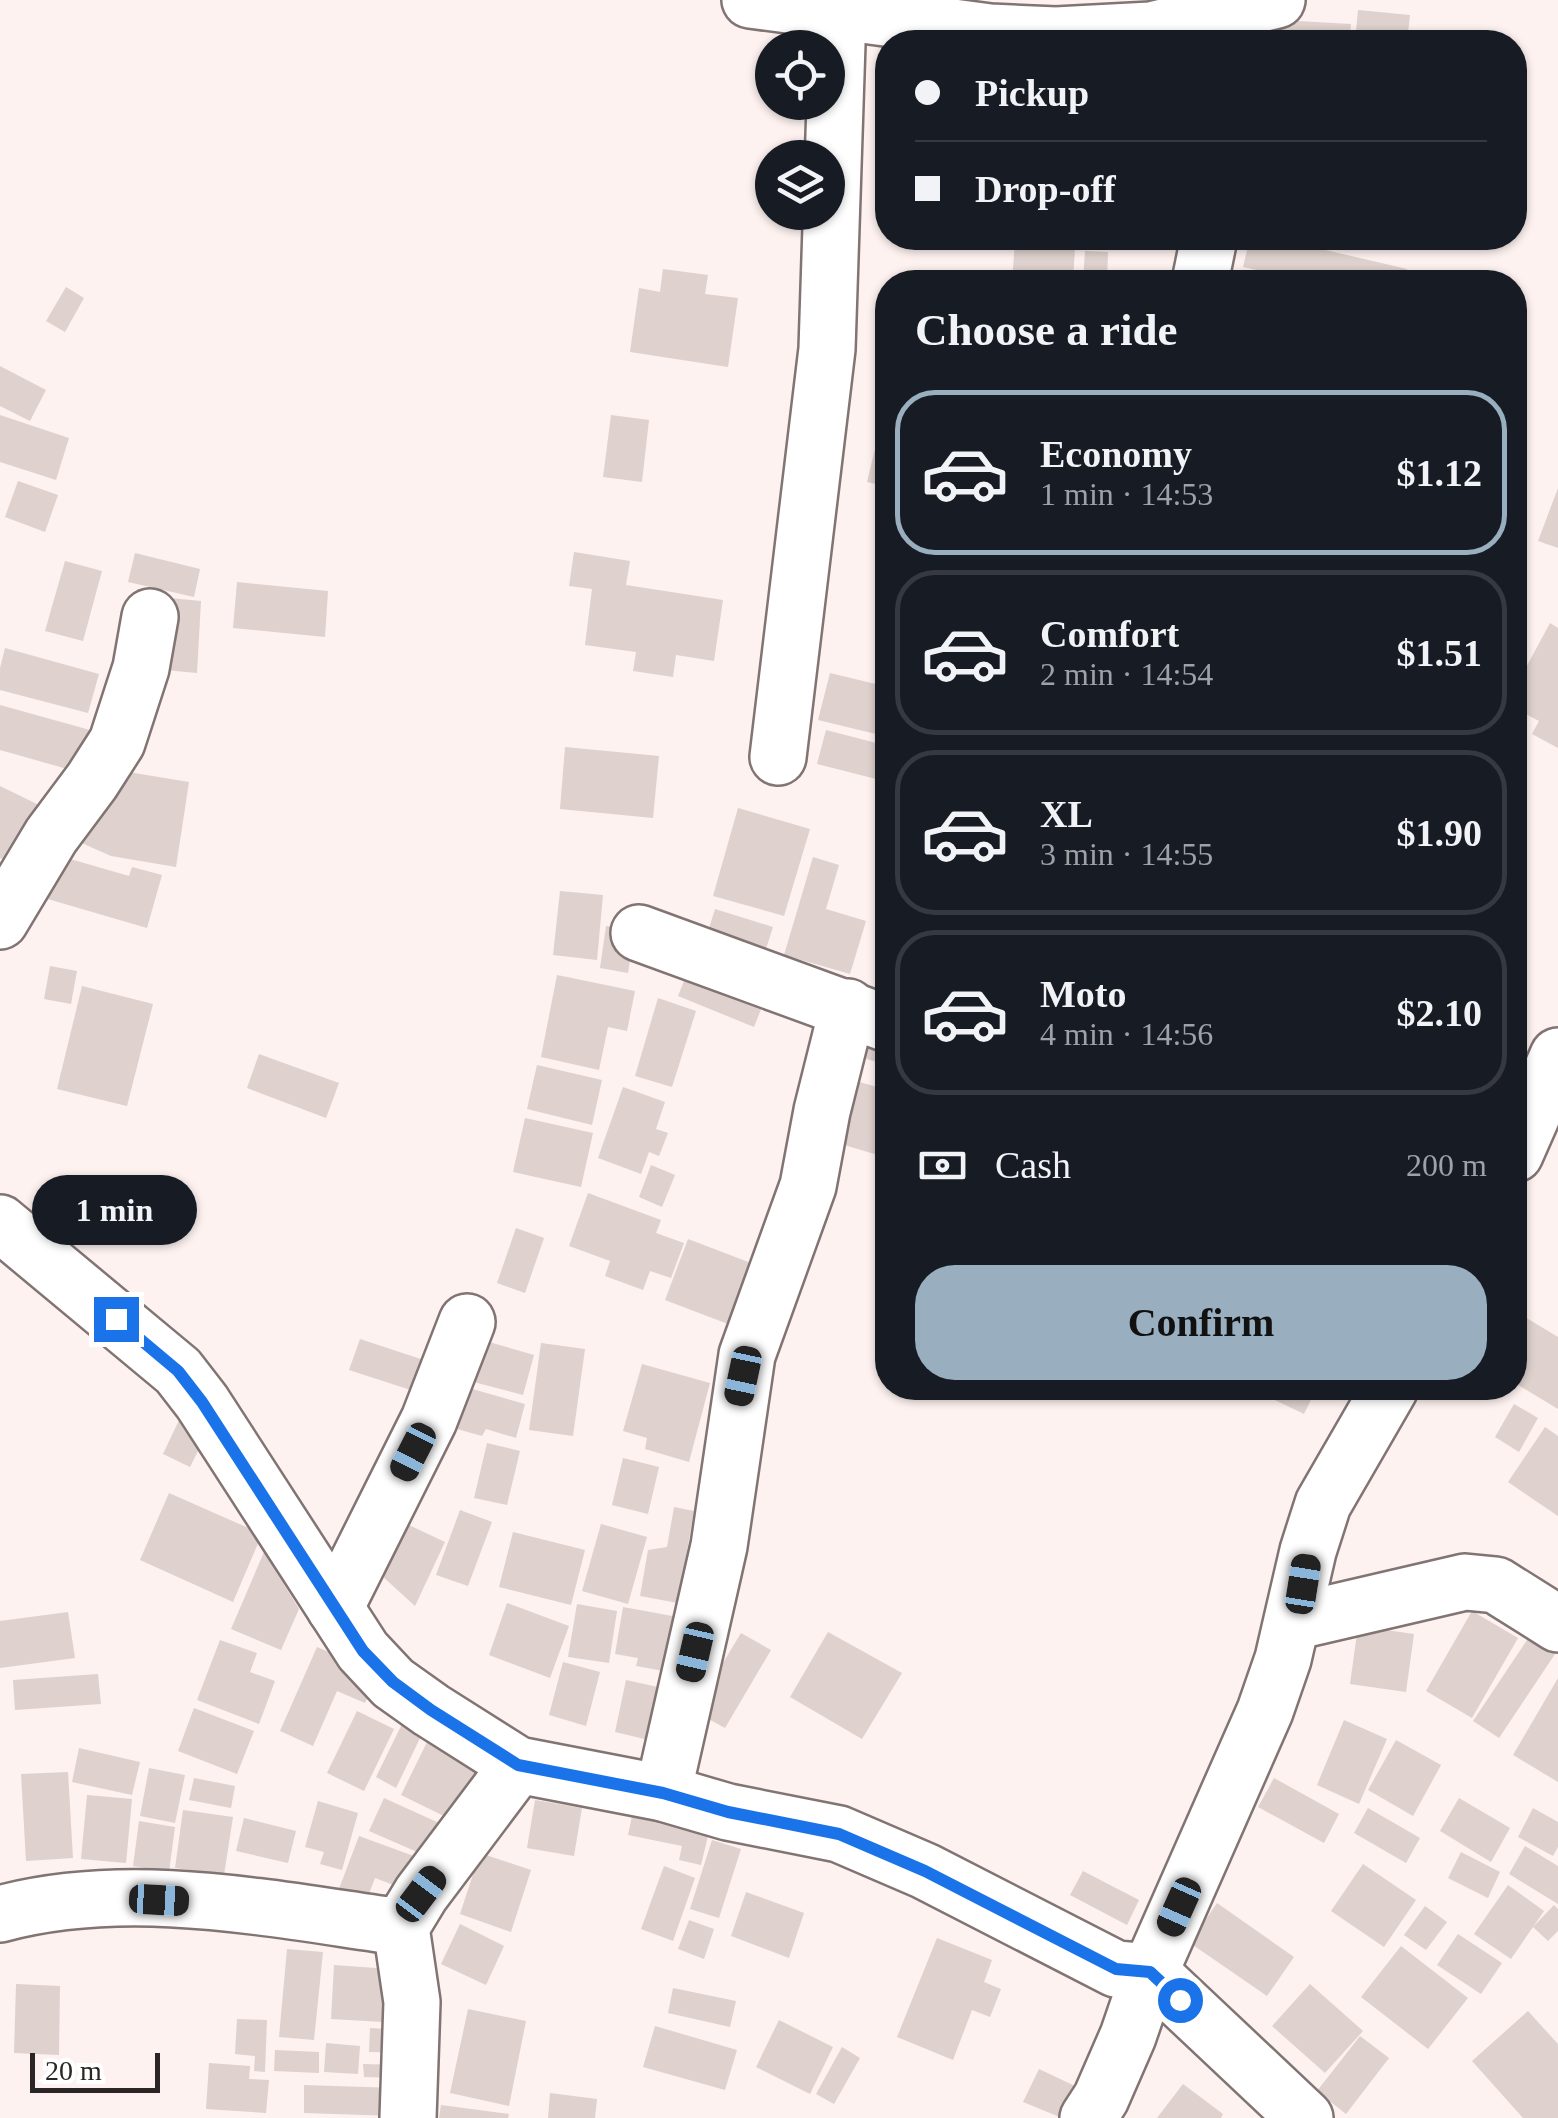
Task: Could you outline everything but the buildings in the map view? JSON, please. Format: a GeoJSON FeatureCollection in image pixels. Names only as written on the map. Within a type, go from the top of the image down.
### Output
{"type":"FeatureCollection","features":[{"type":"Feature","properties":{"kind":"street"},"geometry":{"type":"LineString","coordinates":[[750,0],[974,30]]}},
{"type":"Feature","properties":{"kind":"street"},"geometry":{"type":"LineString","coordinates":[[1152,30],[1217,29],[1277,0]]}},
{"type":"Feature","properties":{"kind":"street"},"geometry":{"type":"LineString","coordinates":[[778,757],[828,349],[838,13]]}},
{"type":"Feature","properties":{"kind":"street"},"geometry":{"type":"LineString","coordinates":[[0,921],[50,836],[117,742],[141,668],[150,617]]}},
{"type":"Feature","properties":{"kind":"street"},"geometry":{"type":"LineString","coordinates":[[640,933],[868,1015],[822,1111],[808,1186],[747,1356],[719,1546],[663,1793]]}},
{"type":"Feature","properties":{"kind":"street"},"geometry":{"type":"LineString","coordinates":[[1527,1127],[1558,1056]]}},
{"type":"Feature","properties":{"kind":"street"},"geometry":{"type":"LineString","coordinates":[[0,1223],[178,1371],[363,1651],[393,1682],[431,1710],[518,1765],[663,1793],[728,1812],[839,1834],[925,1871],[1116,1969],[1150,1972],[1305,2118]]}},
{"type":"Feature","properties":{"kind":"street"},"geometry":{"type":"LineString","coordinates":[[335,1608],[429,1420],[467,1322]]}},
{"type":"Feature","properties":{"kind":"street"},"geometry":{"type":"LineString","coordinates":[[1088,2118],[1128,2036],[1150,1972],[1264,1711],[1293,1622],[1323,1504],[1383,1400]]}},
{"type":"Feature","properties":{"kind":"street"},"geometry":{"type":"LineString","coordinates":[[1293,1622],[1465,1582],[1496,1585],[1558,1624]]}},
{"type":"Feature","properties":{"kind":"street"},"geometry":{"type":"LineString","coordinates":[[408,2118],[412,2002],[401,1928],[421,1894],[518,1765]]}},
{"type":"Feature","properties":{"kind":"street"},"geometry":{"type":"LineString","coordinates":[[0,1914],[39,1903],[93,1897],[225,1903],[401,1928]]}},
{"type":"Feature","properties":{"kind":"route"},"geometry":{"type":"LineString","coordinates":[[116,1319],[178,1371],[202,1402],[363,1651],[393,1682],[431,1710],[518,1765],[663,1793],[728,1812],[839,1834],[925,1871],[1116,1969],[1150,1972],[1180,2000]]}}]}
